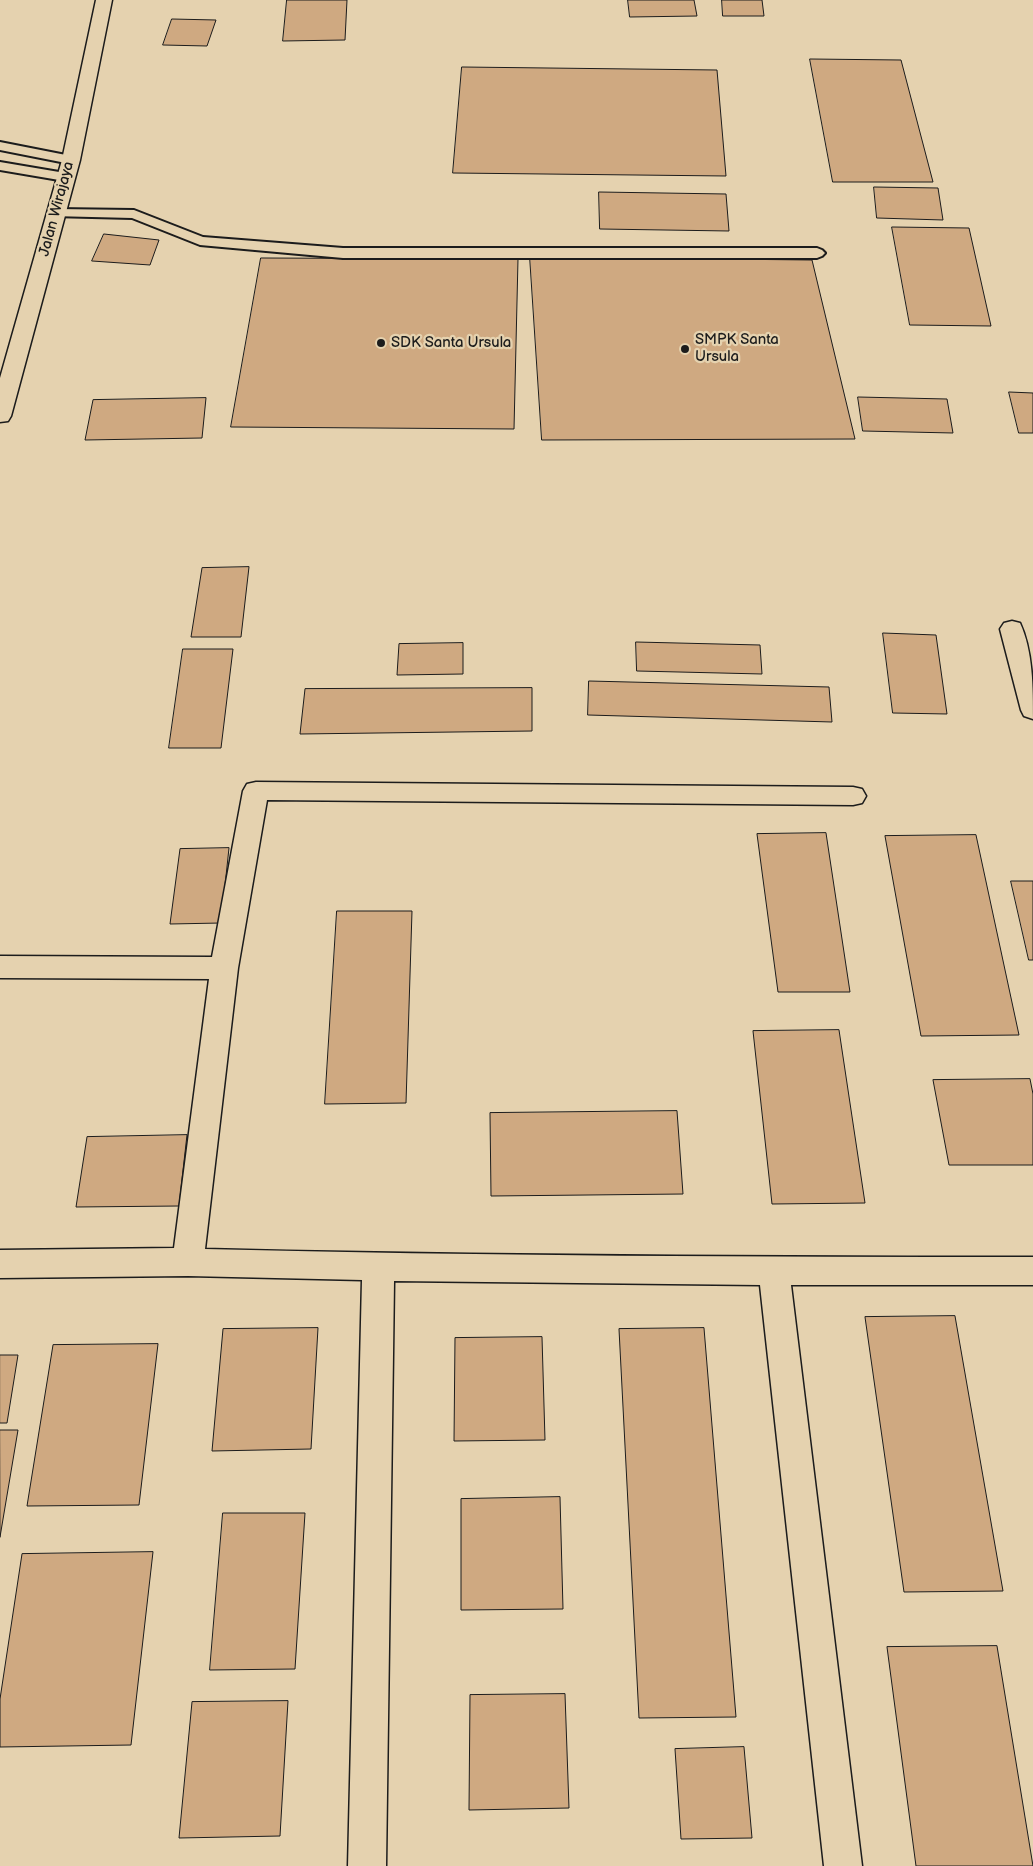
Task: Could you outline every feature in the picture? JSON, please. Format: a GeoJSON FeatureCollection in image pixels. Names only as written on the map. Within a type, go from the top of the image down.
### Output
{"type":"FeatureCollection","features":[{"type":"Feature","properties":{"kind":"street","name":"Jalan Wirajaya"},"geometry":{"type":"LineString","coordinates":[[0,416],[68,169],[104,0]]}},
{"type":"Feature","properties":{"kind":"street"},"geometry":{"type":"LineString","coordinates":[[1012,629],[1033,710]]}},
{"type":"Feature","properties":{"kind":"street"},"geometry":{"type":"LineString","coordinates":[[188,1262],[224,968],[256,790],[853,796]]}},
{"type":"Feature","properties":{"kind":"street"},"geometry":{"type":"LineString","coordinates":[[0,967],[224,968]]}},
{"type":"Feature","properties":{"kind":"street"},"geometry":{"type":"LineString","coordinates":[[0,1264],[188,1262],[378,1267],[774,1271],[1033,1271]]}},
{"type":"Feature","properties":{"kind":"street"},"geometry":{"type":"LineString","coordinates":[[367,1866],[378,1267]]}},
{"type":"Feature","properties":{"kind":"street"},"geometry":{"type":"LineString","coordinates":[[774,1271],[843,1866]]}},
{"type":"Feature","properties":{"kind":"lane"},"geometry":{"type":"LineString","coordinates":[[0,146],[68,169]]}},
{"type":"Feature","properties":{"kind":"lane"},"geometry":{"type":"LineString","coordinates":[[0,166],[68,169]]}},
{"type":"Feature","properties":{"kind":"lane"},"geometry":{"type":"LineString","coordinates":[[56,213],[134,214],[200,242],[343,253],[817,253]]}},
{"type":"Feature","properties":{"kind":"building"},"geometry":{"type":"Polygon","coordinates":[[[287,0],[347,0],[345,40],[283,41],[287,0]]]}},
{"type":"Feature","properties":{"kind":"building"},"geometry":{"type":"Polygon","coordinates":[[[628,0],[694,0],[697,16],[630,17],[628,0]]]}},
{"type":"Feature","properties":{"kind":"building"},"geometry":{"type":"Polygon","coordinates":[[[722,0],[762,0],[764,16],[723,16],[722,0]]]}},
{"type":"Feature","properties":{"kind":"building"},"geometry":{"type":"Polygon","coordinates":[[[172,19],[216,20],[207,46],[163,45],[172,19]]]}},
{"type":"Feature","properties":{"kind":"building"},"geometry":{"type":"Polygon","coordinates":[[[810,59],[901,60],[933,182],[833,182],[810,59]]]}},
{"type":"Feature","properties":{"kind":"building"},"geometry":{"type":"Polygon","coordinates":[[[462,67],[717,70],[726,176],[453,173],[462,67]]]}},
{"type":"Feature","properties":{"kind":"building"},"geometry":{"type":"Polygon","coordinates":[[[874,187],[938,188],[943,220],[877,218],[874,187]]]}},
{"type":"Feature","properties":{"kind":"building"},"geometry":{"type":"Polygon","coordinates":[[[599,192],[726,194],[729,231],[600,229],[599,192]]]}},
{"type":"Feature","properties":{"kind":"building"},"geometry":{"type":"Polygon","coordinates":[[[892,227],[969,228],[991,326],[910,325],[892,227]]]}},
{"type":"Feature","properties":{"kind":"building"},"geometry":{"type":"Polygon","coordinates":[[[104,234],[159,240],[150,265],[92,261],[104,234]]]}},
{"type":"Feature","properties":{"kind":"building","name":"SMPK Santa Ursula"},"geometry":{"type":"Polygon","coordinates":[[[530,257],[812,260],[855,439],[542,440],[530,257]]]}},
{"type":"Feature","properties":{"kind":"building","name":"SDK Santa Ursula"},"geometry":{"type":"Polygon","coordinates":[[[261,258],[518,259],[514,429],[231,427],[261,258]]]}},
{"type":"Feature","properties":{"kind":"building"},"geometry":{"type":"Polygon","coordinates":[[[1009,392],[1033,393],[1033,433],[1019,433],[1009,392]]]}},
{"type":"Feature","properties":{"kind":"building"},"geometry":{"type":"Polygon","coordinates":[[[858,397],[947,399],[953,433],[863,431],[858,397]]]}},
{"type":"Feature","properties":{"kind":"building"},"geometry":{"type":"Polygon","coordinates":[[[206,398],[202,438],[85,440],[93,400],[206,398]]]}},
{"type":"Feature","properties":{"kind":"building"},"geometry":{"type":"Polygon","coordinates":[[[249,567],[241,637],[191,637],[202,568],[249,567]]]}},
{"type":"Feature","properties":{"kind":"building"},"geometry":{"type":"Polygon","coordinates":[[[883,633],[936,635],[947,714],[893,713],[883,633]]]}},
{"type":"Feature","properties":{"kind":"building"},"geometry":{"type":"Polygon","coordinates":[[[636,642],[760,645],[762,674],[637,671],[636,642]]]}},
{"type":"Feature","properties":{"kind":"building"},"geometry":{"type":"Polygon","coordinates":[[[463,643],[463,674],[397,675],[399,644],[463,643]]]}},
{"type":"Feature","properties":{"kind":"building"},"geometry":{"type":"Polygon","coordinates":[[[183,649],[233,649],[221,748],[169,748],[183,649]]]}},
{"type":"Feature","properties":{"kind":"building"},"geometry":{"type":"Polygon","coordinates":[[[589,681],[829,687],[832,722],[588,715],[589,681]]]}},
{"type":"Feature","properties":{"kind":"building"},"geometry":{"type":"Polygon","coordinates":[[[532,688],[532,731],[300,734],[305,689],[532,688]]]}},
{"type":"Feature","properties":{"kind":"building"},"geometry":{"type":"Polygon","coordinates":[[[826,833],[850,992],[778,992],[757,834],[826,833]]]}},
{"type":"Feature","properties":{"kind":"building"},"geometry":{"type":"Polygon","coordinates":[[[976,835],[1019,1035],[921,1036],[885,836],[976,835]]]}},
{"type":"Feature","properties":{"kind":"building"},"geometry":{"type":"Polygon","coordinates":[[[229,848],[221,923],[170,924],[180,849],[229,848]]]}},
{"type":"Feature","properties":{"kind":"building"},"geometry":{"type":"Polygon","coordinates":[[[1011,881],[1033,881],[1033,960],[1029,960],[1011,881]]]}},
{"type":"Feature","properties":{"kind":"building"},"geometry":{"type":"Polygon","coordinates":[[[337,911],[412,911],[406,1103],[325,1104],[337,911]]]}},
{"type":"Feature","properties":{"kind":"building"},"geometry":{"type":"Polygon","coordinates":[[[839,1030],[865,1203],[772,1204],[753,1031],[839,1030]]]}},
{"type":"Feature","properties":{"kind":"building"},"geometry":{"type":"Polygon","coordinates":[[[1030,1079],[1033,1094],[1033,1165],[949,1165],[933,1080],[1030,1079]]]}},
{"type":"Feature","properties":{"kind":"building"},"geometry":{"type":"Polygon","coordinates":[[[677,1111],[683,1194],[491,1196],[490,1113],[677,1111]]]}},
{"type":"Feature","properties":{"kind":"building"},"geometry":{"type":"Polygon","coordinates":[[[187,1135],[179,1206],[76,1207],[87,1137],[187,1135]]]}},
{"type":"Feature","properties":{"kind":"building"},"geometry":{"type":"Polygon","coordinates":[[[955,1316],[1003,1591],[904,1592],[865,1317],[955,1316]]]}},
{"type":"Feature","properties":{"kind":"building"},"geometry":{"type":"Polygon","coordinates":[[[318,1328],[311,1449],[212,1451],[223,1329],[318,1328]]]}},
{"type":"Feature","properties":{"kind":"building"},"geometry":{"type":"Polygon","coordinates":[[[704,1328],[736,1717],[639,1718],[619,1329],[704,1328]]]}},
{"type":"Feature","properties":{"kind":"building"},"geometry":{"type":"Polygon","coordinates":[[[542,1337],[545,1440],[454,1441],[455,1338],[542,1337]]]}},
{"type":"Feature","properties":{"kind":"building"},"geometry":{"type":"Polygon","coordinates":[[[158,1344],[139,1505],[27,1506],[53,1345],[158,1344]]]}},
{"type":"Feature","properties":{"kind":"building"},"geometry":{"type":"Polygon","coordinates":[[[0,1355],[18,1355],[7,1423],[0,1423],[0,1355]]]}},
{"type":"Feature","properties":{"kind":"building"},"geometry":{"type":"Polygon","coordinates":[[[0,1430],[18,1430],[0,1537],[0,1430]]]}},
{"type":"Feature","properties":{"kind":"building"},"geometry":{"type":"Polygon","coordinates":[[[560,1497],[563,1609],[461,1610],[461,1499],[560,1497]]]}},
{"type":"Feature","properties":{"kind":"building"},"geometry":{"type":"Polygon","coordinates":[[[223,1513],[305,1513],[295,1669],[210,1670],[223,1513]]]}},
{"type":"Feature","properties":{"kind":"building"},"geometry":{"type":"Polygon","coordinates":[[[153,1552],[131,1745],[0,1747],[0,1699],[22,1554],[153,1552]]]}},
{"type":"Feature","properties":{"kind":"building"},"geometry":{"type":"Polygon","coordinates":[[[997,1646],[1033,1866],[916,1866],[887,1647],[997,1646]]]}},
{"type":"Feature","properties":{"kind":"building"},"geometry":{"type":"Polygon","coordinates":[[[565,1694],[569,1808],[469,1810],[470,1695],[565,1694]]]}},
{"type":"Feature","properties":{"kind":"building"},"geometry":{"type":"Polygon","coordinates":[[[288,1701],[280,1836],[179,1838],[192,1702],[288,1701]]]}},
{"type":"Feature","properties":{"kind":"building"},"geometry":{"type":"Polygon","coordinates":[[[744,1747],[752,1838],[681,1839],[675,1749],[744,1747]]]}},
{"type":"Feature","properties":{"kind":"place","name":"SDK Santa Ursula"},"geometry":{"type":"Point","coordinates":[381,343]}},
{"type":"Feature","properties":{"kind":"place","name":"SMPK Santa Ursula"},"geometry":{"type":"Point","coordinates":[685,349]}}]}
